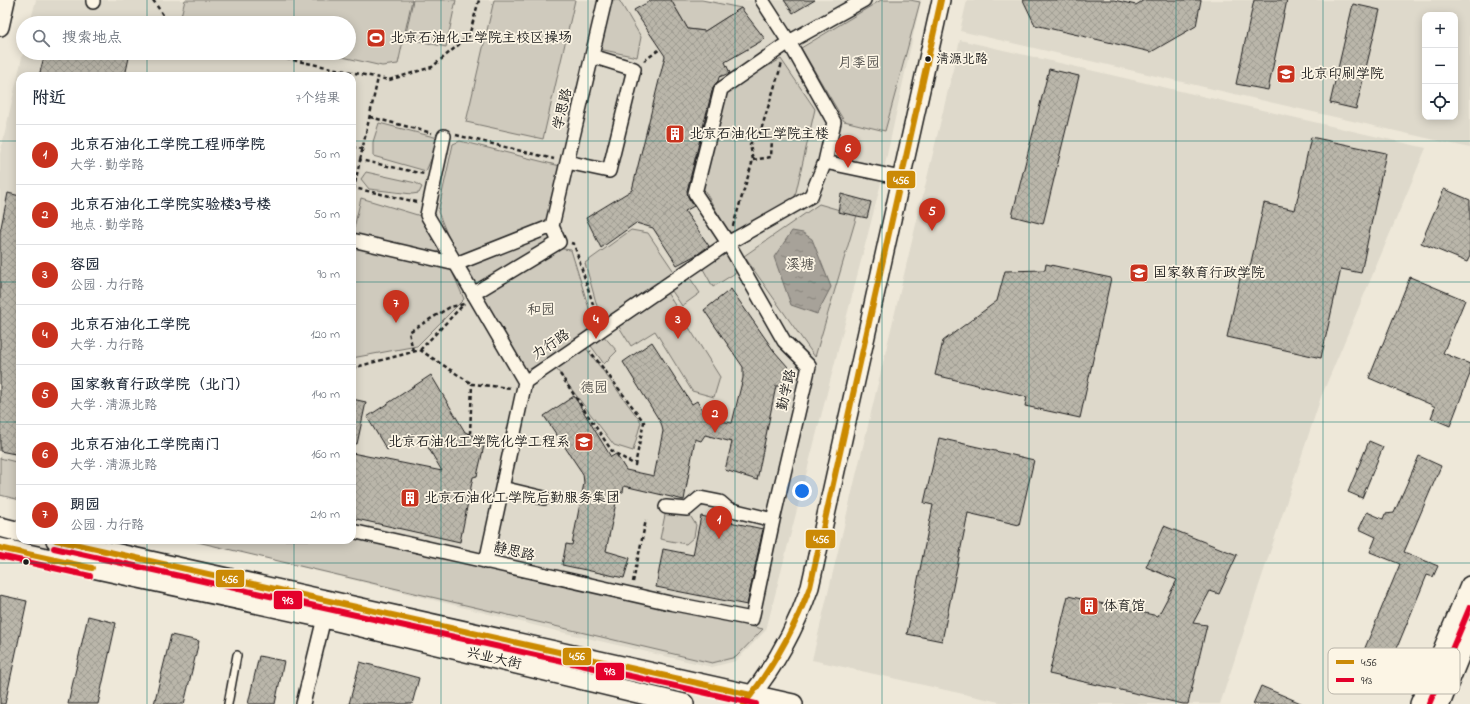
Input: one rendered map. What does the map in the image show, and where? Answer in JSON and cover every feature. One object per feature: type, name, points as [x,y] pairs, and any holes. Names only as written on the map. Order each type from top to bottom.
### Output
[{"type":"main road","points":[[0,528],[16,531]]},
{"type":"main road","name":"兴业大街","points":[[73,544],[747,700],[793,704]]},
{"type":"main road","name":"兴业大街","points":[[0,548],[324,618],[684,704]]},
{"type":"main road","points":[[1444,648],[1470,586]]},
{"type":"main road","points":[[1460,655],[1470,630]]},
{"type":"main road","points":[[1460,673],[1470,634]]},
{"type":"main road","points":[[1420,704],[1424,694]]},
{"type":"main road","points":[[1440,704],[1444,694]]},
{"type":"main road","points":[[1452,704],[1455,694]]},
{"type":"street","points":[[0,27],[6,0]]},
{"type":"street","name":"学思路","points":[[552,226],[605,0]]},
{"type":"street","name":"力行路","points":[[444,136],[427,215],[456,264],[469,299],[524,386],[553,363],[728,243],[811,196],[824,162],[834,122],[789,42],[762,0]]},
{"type":"street","points":[[728,243],[695,193],[721,89],[789,42],[864,0]]},
{"type":"street","points":[[747,700],[771,669],[786,644],[800,615],[810,587],[941,0]]},
{"type":"street","points":[[567,162],[609,171],[634,69],[592,56]]},
{"type":"street","points":[[824,162],[901,178]]},
{"type":"street","points":[[356,241],[456,264],[552,226],[559,242],[469,299]]},
{"type":"street","name":"勤学路","points":[[728,243],[784,341],[809,366],[773,520]]},
{"type":"street","points":[[486,562],[524,386]]},
{"type":"street","points":[[502,488],[544,498]]},
{"type":"street","points":[[666,507],[687,509],[700,498],[720,502],[728,509],[773,520]]},
{"type":"street","name":"静思路","points":[[356,532],[670,603],[752,619],[773,520]]},
{"type":"street","points":[[303,704],[324,618]]},
{"type":"lane","points":[[228,704],[237,655]]},
{"type":"path","points":[[154,0],[164,16]]},
{"type":"path","points":[[356,73],[389,80],[432,67],[469,36],[479,0]]},
{"type":"path","points":[[728,243],[753,160],[750,144],[760,132],[789,42]]},
{"type":"path","points":[[634,69],[660,49]]},
{"type":"path","points":[[292,60],[349,72]]},
{"type":"path","points":[[356,179],[378,78]]},
{"type":"path","points":[[370,117],[444,136],[457,135],[567,162]]},
{"type":"path","points":[[753,160],[771,157],[772,139],[760,132]]},
{"type":"path","points":[[356,148],[363,149]]},
{"type":"path","points":[[360,160],[435,176]]},
{"type":"path","points":[[356,188],[429,204]]},
{"type":"path","points":[[559,242],[574,244],[601,330]]},
{"type":"path","points":[[356,367],[420,350],[469,299]]},
{"type":"path","points":[[412,352],[409,332],[450,307],[469,299]]},
{"type":"path","points":[[553,363],[612,451],[635,465],[644,422],[584,342]]},
{"type":"path","points":[[420,350],[472,384],[524,386]]},
{"type":"path","points":[[470,434],[472,384]]},
{"type":"path","points":[[630,594],[646,520]]},
{"type":"shaded area","points":[[36,0],[921,0],[880,187],[766,630],[736,661],[712,667],[561,632],[210,544],[356,544],[356,72],[19,72],[21,60],[356,60],[356,16],[32,16]]},
{"type":"shaded area","name":"北京印刷学院","points":[[967,0],[1470,0],[1470,148],[960,31]]},
{"type":"shaded area","name":"国家教育行政学院","points":[[960,40],[1426,148],[1321,397],[1220,704],[1008,704],[812,660]]},
{"type":"shaded area","points":[[16,84],[16,495],[0,491],[0,154]]},
{"type":"green space","name":"北京石油化工学院主校区操场","points":[[185,0],[412,0],[398,64],[382,66],[356,60],[356,16],[181,16]]},
{"type":"green space","points":[[413,0],[456,0],[446,47],[405,38]]},
{"type":"green space","points":[[494,0],[575,0],[543,139],[466,122]]},
{"type":"green space","points":[[609,0],[619,0],[641,37],[637,57],[599,49]]},
{"type":"green space","points":[[671,0],[702,0],[741,8],[705,31],[688,29]]},
{"type":"green space","name":"月季园","points":[[881,0],[910,0],[920,2],[885,131],[844,121],[801,48]]},
{"type":"green space","points":[[781,59],[815,109],[793,205],[729,233],[702,186],[727,89]]},
{"type":"green space","points":[[379,123],[438,138],[438,143],[426,171],[373,156],[373,142]]},
{"type":"green space","points":[[460,141],[560,166],[547,221],[457,258],[438,212],[453,144]]},
{"type":"green space","points":[[366,172],[416,183],[422,187],[419,193],[412,194],[369,189],[361,179]]},
{"type":"green space","points":[[361,198],[424,217],[441,247],[437,253],[356,238],[356,220]]},
{"type":"green space","name":"溪塘","points":[[819,204],[857,215],[815,357],[744,256]]},
{"type":"green space","points":[[552,226],[559,242],[473,294],[456,264]]},
{"type":"green space","points":[[631,230],[648,233],[675,273],[602,324],[585,263]]},
{"type":"green space","points":[[356,247],[451,269],[464,299],[417,346],[356,357]]},
{"type":"green space","name":"和园","points":[[556,248],[571,250],[595,328],[527,371],[480,297]]},
{"type":"green space","points":[[726,253],[737,272],[713,287],[702,267]]},
{"type":"green space","points":[[688,275],[700,293],[682,306],[670,288]]},
{"type":"green space","points":[[666,291],[720,377],[714,397],[692,391],[655,331],[631,346],[616,322]]},
{"type":"green space","points":[[601,333],[617,351],[604,364],[589,343]]},
{"type":"green space","name":"德园","points":[[583,344],[641,422],[633,451],[614,445],[554,366]]},
{"type":"green space","points":[[0,458],[16,462],[16,499],[0,495]]},
{"type":"green space","points":[[666,510],[689,514],[696,525],[694,537],[686,544],[660,539]]},
{"type":"green space","points":[[356,538],[763,629],[736,657],[712,663],[206,544],[356,544]]},
{"type":"water","points":[[792,231],[803,233],[812,239],[831,287],[817,314],[791,305],[774,257]]},
{"type":"building","name":"北京石油化工学院主楼","points":[[652,0],[671,0],[688,29],[705,31],[741,8],[765,39],[725,62],[730,73],[719,77],[718,81],[713,87],[687,191],[688,197],[694,206],[685,211],[709,246],[698,254],[677,265],[653,228],[636,223],[601,248],[586,218],[632,190],[665,56],[634,10]]},
{"type":"building","points":[[784,0],[815,0],[793,13]]},
{"type":"building","points":[[1023,0],[1114,0],[1136,5],[1144,0],[1201,0],[1196,26],[1151,52],[1035,25]]},
{"type":"building","points":[[1254,0],[1287,0],[1268,90],[1236,84]]},
{"type":"building","points":[[1353,4],[1380,10],[1356,109],[1330,103]]},
{"type":"building","points":[[43,60],[128,60],[126,72],[40,72]]},
{"type":"building","points":[[1049,69],[1079,76],[1043,224],[1012,216]]},
{"type":"building","points":[[1311,137],[1386,153],[1361,273],[1341,269],[1321,358],[1227,337],[1243,265],[1250,267],[1264,203],[1295,210]]},
{"type":"building","points":[[1444,189],[1470,200],[1470,256],[1467,262],[1421,243]]},
{"type":"building","points":[[8,193],[16,195],[16,454],[0,451],[0,232]]},
{"type":"building","points":[[841,194],[871,202],[867,218],[838,212]]},
{"type":"building","points":[[1046,264],[1111,278],[1080,418],[1025,406],[1027,397],[935,375],[943,341],[997,301],[1005,271],[1045,270]]},
{"type":"building","points":[[1410,277],[1465,300],[1443,353],[1470,364],[1470,374],[1450,426],[1431,418],[1435,407],[1432,405],[1369,378]]},
{"type":"building","points":[[731,289],[774,351],[788,367],[783,386],[776,386],[757,480],[725,470],[732,442],[705,435],[701,441],[695,439],[684,500],[624,486],[623,492],[618,493],[606,551],[630,558],[624,578],[562,565],[566,544],[572,545],[584,483],[583,474],[544,416],[574,396],[611,457],[616,454],[626,470],[654,476],[663,431],[661,423],[623,362],[652,342],[692,404],[697,401],[707,419],[732,423],[743,378],[743,367],[704,310]]},
{"type":"building","points":[[431,375],[465,432],[474,436],[486,437],[477,476],[473,477],[460,542],[356,519],[356,454],[442,471],[422,437],[410,434],[387,450],[367,417]]},
{"type":"building","points":[[356,400],[366,402],[356,444]]},
{"type":"building","points":[[939,438],[1034,460],[1019,525],[968,513],[942,641],[907,634],[933,505],[924,503]]},
{"type":"building","points":[[1369,441],[1383,447],[1362,498],[1348,492]]},
{"type":"building","points":[[1419,456],[1441,466],[1404,552],[1438,566],[1433,577],[1427,575],[1397,648],[1365,648],[1400,564],[1370,552],[1376,537],[1359,529],[1367,512],[1383,519],[1385,514],[1394,513]]},
{"type":"building","points":[[701,516],[763,529],[747,605],[656,587],[663,549],[693,555]]},
{"type":"building","name":"体育馆","points":[[1164,526],[1237,555],[1219,594],[1210,591],[1193,623],[1207,625],[1188,704],[1049,674],[1068,596],[1158,616],[1177,580],[1146,567]]},
{"type":"building","points":[[0,595],[27,601],[5,704],[0,704]]},
{"type":"building","points":[[88,616],[116,623],[98,704],[68,704]]},
{"type":"building","points":[[171,635],[199,641],[184,704],[154,704]]},
{"type":"building","points":[[259,656],[284,661],[275,704],[248,704]]},
{"type":"building","points":[[360,662],[419,678],[412,704],[349,704]]},
{"type":"building","points":[[1261,686],[1303,704],[1253,704]]},
{"type":"transit line","name":"456","points":[[744,704],[764,677],[782,648],[804,603],[810,587],[941,0]]},
{"type":"transit line","name":"456","points":[[74,544],[751,695]]},
{"type":"transit line","name":"456","points":[[0,548],[92,568]]},
{"type":"transit line","name":"913","points":[[54,548],[756,704]]},
{"type":"transit line","name":"913","points":[[0,556],[90,576]]},
{"type":"transit line","name":"913","points":[[1453,648],[1470,607]]},
{"type":"transit line","name":"913","points":[[1429,704],[1433,694]]},
{"type":"place","name":"北京石油化工学院主校区操场","points":[[376,38]]},
{"type":"place","name":"清源北路","points":[[928,59]]},
{"type":"place","name":"北京印刷学院","points":[[1286,74]]},
{"type":"place","name":"北京石油化工学院主楼","points":[[675,134]]},
{"type":"place","name":"北京石油化工学院南门","points":[[848,168]]},
{"type":"place","name":"国家教育行政学院（北门）","points":[[932,231]]},
{"type":"place","name":"国家教育行政学院","points":[[1139,273]]},
{"type":"place","name":"朗园","points":[[396,323]]},
{"type":"place","name":"北京石油化工学院","points":[[596,339]]},
{"type":"place","name":"容园","points":[[678,339]]},
{"type":"place","name":"北京石油化工学院实验楼3号楼","points":[[715,433]]},
{"type":"place","name":"北京石油化工学院化学工程系","points":[[584,442]]},
{"type":"place","name":"北京石油化工学院后勤服务集团","points":[[410,498]]},
{"type":"place","name":"北京石油化工学院工程师学院","points":[[719,539]]},
{"type":"place","name":"体育馆","points":[[1089,606]]}]
